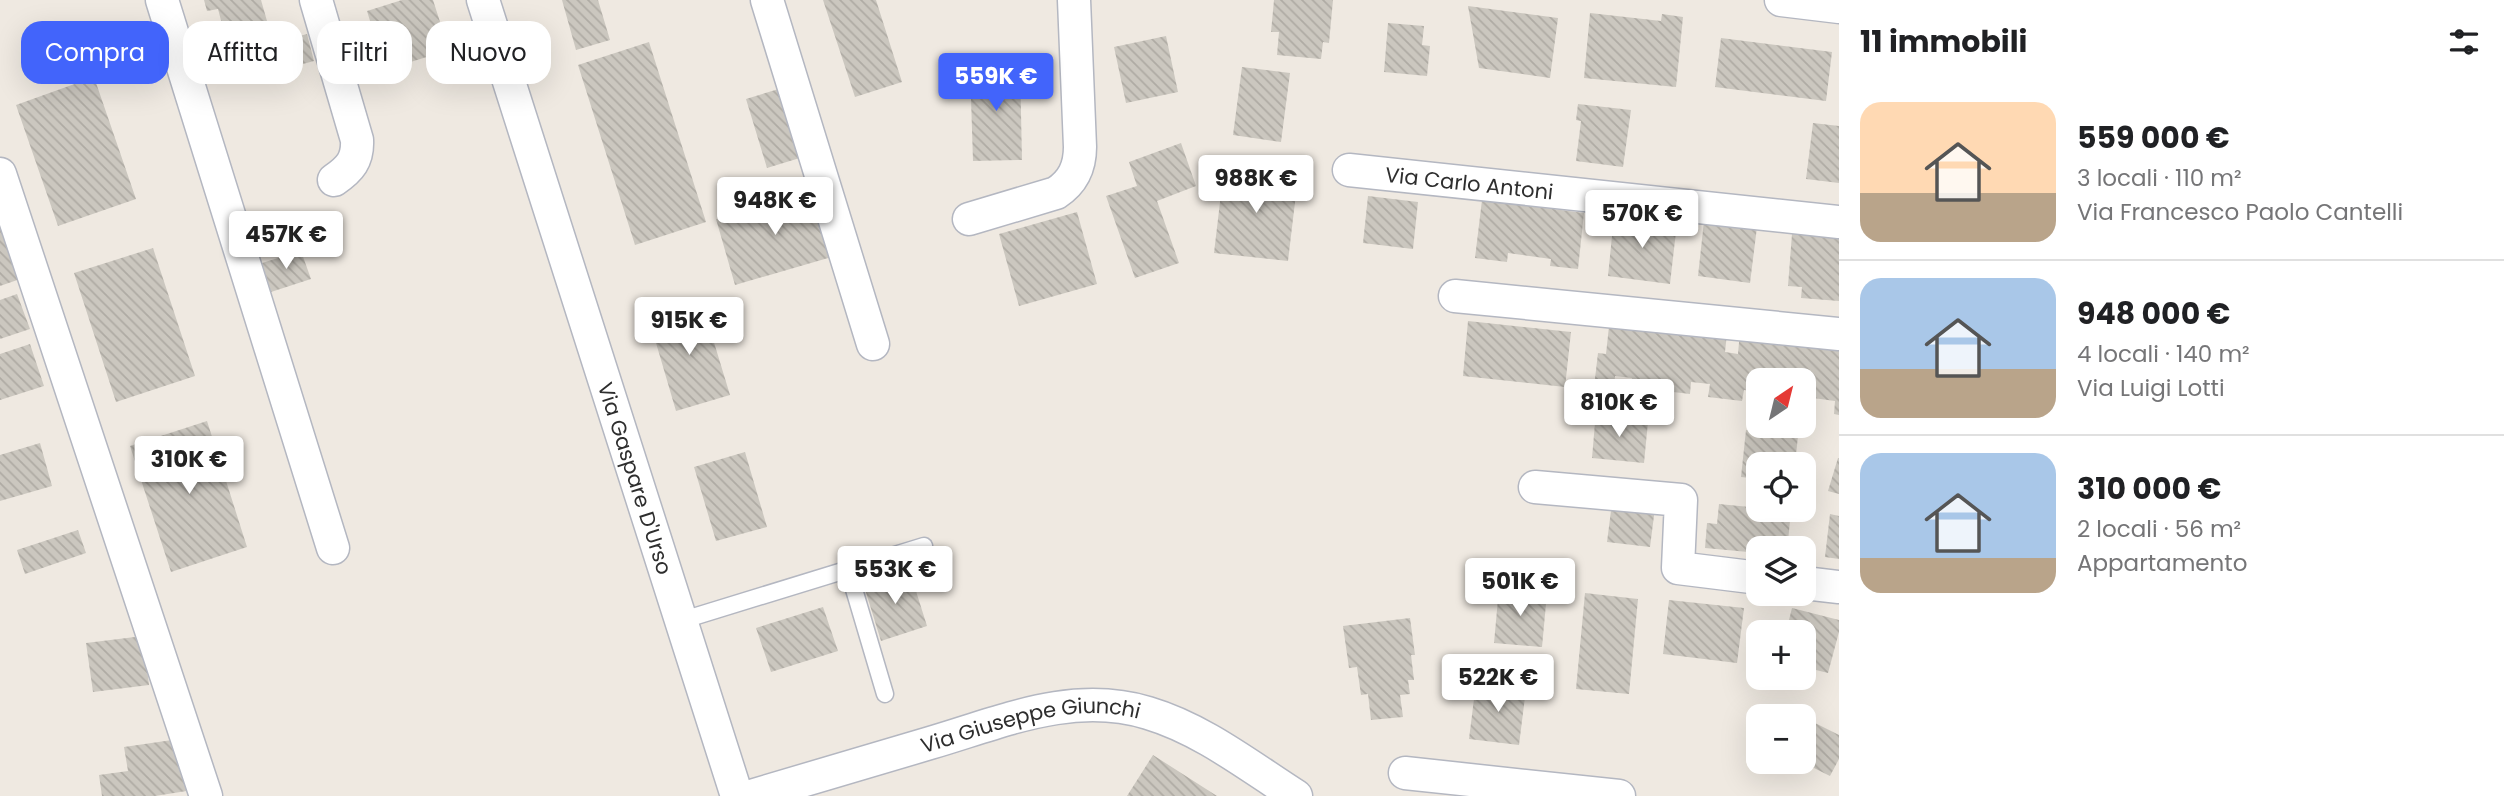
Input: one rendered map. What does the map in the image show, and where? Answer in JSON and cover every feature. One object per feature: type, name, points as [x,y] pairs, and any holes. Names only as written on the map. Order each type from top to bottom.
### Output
[{"type":"street","points":[[162,0],[332,548]]},
{"type":"street","points":[[316,0],[357,140],[353,164],[334,180]]},
{"type":"street","name":"Via Gaspare D'Urso","points":[[483,0],[737,796]]},
{"type":"street","points":[[766,0],[873,344]]},
{"type":"street","points":[[969,219],[1056,192],[1066,185],[1076,171],[1080,147],[1074,0]]},
{"type":"street","points":[[1781,0],[1839,6]]},
{"type":"street","name":"Via Carlo Antoni","points":[[1349,170],[1839,222]]},
{"type":"street","points":[[1,180],[206,796]]},
{"type":"street","points":[[1455,296],[1839,334]]},
{"type":"street","points":[[1535,487],[1681,500],[1678,568],[1746,576]]},
{"type":"street","points":[[1816,584],[1839,587]]},
{"type":"street","name":"Via Giuseppe Giunchi","points":[[751,796],[1030,712],[1060,706],[1093,704],[1138,710],[1172,722],[1202,737],[1296,796]]},
{"type":"street","points":[[1405,773],[1619,796]]},
{"type":"lane","points":[[680,621],[924,546]]},
{"type":"lane","points":[[848,569],[885,694]]},
{"type":"building","points":[[204,0],[261,0],[267,21],[221,21],[218,9],[207,11]]},
{"type":"building","points":[[402,0],[433,0],[440,21],[426,21],[426,57],[412,62],[412,21],[370,21],[367,11]]},
{"type":"building","points":[[562,0],[598,0],[610,40],[576,50]]},
{"type":"building","points":[[823,0],[876,0],[902,82],[855,97]]},
{"type":"building","points":[[1274,0],[1333,0],[1329,43],[1323,42],[1321,59],[1277,55],[1279,32],[1271,32]]},
{"type":"building","points":[[1468,6],[1558,18],[1550,78],[1479,68]]},
{"type":"building","points":[[1590,13],[1661,21],[1662,14],[1683,17],[1676,87],[1584,78]]},
{"type":"building","points":[[1388,23],[1424,26],[1422,45],[1430,46],[1427,76],[1384,72]]},
{"type":"building","points":[[307,34],[314,61],[303,64],[303,35]]},
{"type":"building","points":[[1166,36],[1178,92],[1126,103],[1114,47]]},
{"type":"building","points":[[1721,38],[1832,52],[1826,101],[1715,87]]},
{"type":"building","points":[[649,42],[706,222],[635,245],[578,65]]},
{"type":"building","points":[[1020,66],[1022,160],[973,161],[970,67]]},
{"type":"building","points":[[1242,67],[1290,73],[1281,142],[1233,135]]},
{"type":"building","points":[[74,84],[96,84],[136,199],[58,226],[16,105]]},
{"type":"building","points":[[782,88],[803,157],[767,168],[746,99]]},
{"type":"building","points":[[1578,104],[1631,110],[1623,167],[1576,161],[1581,121],[1576,120]]},
{"type":"building","points":[[1813,123],[1839,126],[1839,183],[1806,179]]},
{"type":"building","points":[[1181,143],[1196,186],[1157,201],[1179,263],[1135,278],[1106,196],[1137,186],[1129,162]]},
{"type":"building","points":[[1224,168],[1298,177],[1288,261],[1214,253]]},
{"type":"building","points":[[816,190],[835,256],[735,285],[716,219]]},
{"type":"building","points":[[1368,196],[1418,202],[1413,249],[1363,243]]},
{"type":"building","points":[[1482,200],[1584,213],[1578,269],[1550,266],[1551,259],[1508,253],[1507,262],[1475,258]]},
{"type":"building","points":[[0,210],[23,278],[0,286]]},
{"type":"building","points":[[1077,212],[1097,284],[1019,306],[999,234]]},
{"type":"building","points":[[1614,216],[1677,223],[1670,284],[1608,276]]},
{"type":"building","points":[[1704,221],[1757,227],[1750,283],[1698,276]]},
{"type":"building","points":[[1792,234],[1839,238],[1839,301],[1801,298],[1802,287],[1788,286]]},
{"type":"building","points":[[153,248],[195,376],[116,402],[74,273]]},
{"type":"building","points":[[301,251],[311,279],[271,292],[262,263]]},
{"type":"building","points":[[17,294],[30,329],[0,339],[0,300]]},
{"type":"building","points":[[702,303],[730,395],[676,411],[649,319]]},
{"type":"building","points":[[1610,317],[1728,324],[1725,352],[1738,354],[1740,331],[1839,342],[1839,415],[1834,414],[1835,401],[1816,398],[1816,368],[1746,368],[1746,390],[1742,401],[1708,397],[1710,384],[1691,382],[1690,394],[1631,387],[1632,378],[1615,376],[1614,390],[1594,387],[1598,353],[1606,354]]},
{"type":"building","points":[[1468,321],[1571,332],[1565,387],[1463,376]]},
{"type":"building","points":[[30,344],[44,386],[0,400],[0,354]]},
{"type":"building","points":[[1596,411],[1608,412],[1607,418],[1648,422],[1644,463],[1592,458]]},
{"type":"building","points":[[207,421],[247,547],[171,572],[130,446]]},
{"type":"building","points":[[1746,430],[1746,438],[1798,438],[1796,452],[1746,452],[1746,478],[1741,477]]},
{"type":"building","points":[[40,443],[52,486],[0,501],[0,455]]},
{"type":"building","points":[[745,452],[767,527],[716,541],[694,467]]},
{"type":"building","points":[[1839,458],[1839,494],[1828,491]]},
{"type":"building","points":[[1612,503],[1655,508],[1650,547],[1607,542]]},
{"type":"building","points":[[1719,504],[1746,507],[1746,522],[1790,522],[1788,536],[1746,536],[1746,552],[1705,548],[1707,523],[1717,524]]},
{"type":"building","points":[[1830,514],[1839,516],[1839,559],[1825,557]]},
{"type":"building","points":[[78,530],[86,553],[25,574],[17,550]]},
{"type":"building","points":[[910,572],[927,626],[881,641],[864,586]]},
{"type":"building","points":[[1499,588],[1547,593],[1542,647],[1494,643]]},
{"type":"building","points":[[1585,593],[1638,599],[1629,694],[1576,689]]},
{"type":"building","points":[[1669,600],[1744,608],[1737,663],[1663,654]]},
{"type":"building","points":[[823,607],[838,651],[771,672],[756,628]]},
{"type":"building","points":[[1792,608],[1839,620],[1839,632],[1828,673],[1816,670],[1816,620],[1789,620]]},
{"type":"building","points":[[1410,618],[1415,655],[1411,655],[1414,680],[1408,680],[1410,694],[1400,695],[1403,717],[1371,720],[1368,694],[1361,695],[1357,667],[1349,668],[1343,626]]},
{"type":"building","points":[[143,636],[149,685],[93,692],[86,643]]},
{"type":"building","points":[[1476,683],[1526,689],[1519,745],[1469,739]]},
{"type":"building","points":[[1816,724],[1839,735],[1839,759],[1830,776],[1816,769]]},
{"type":"building","points":[[179,739],[193,790],[155,796],[102,796],[99,775],[128,771],[124,747]]},
{"type":"building","points":[[1153,755],[1217,796],[1127,796]]}]
